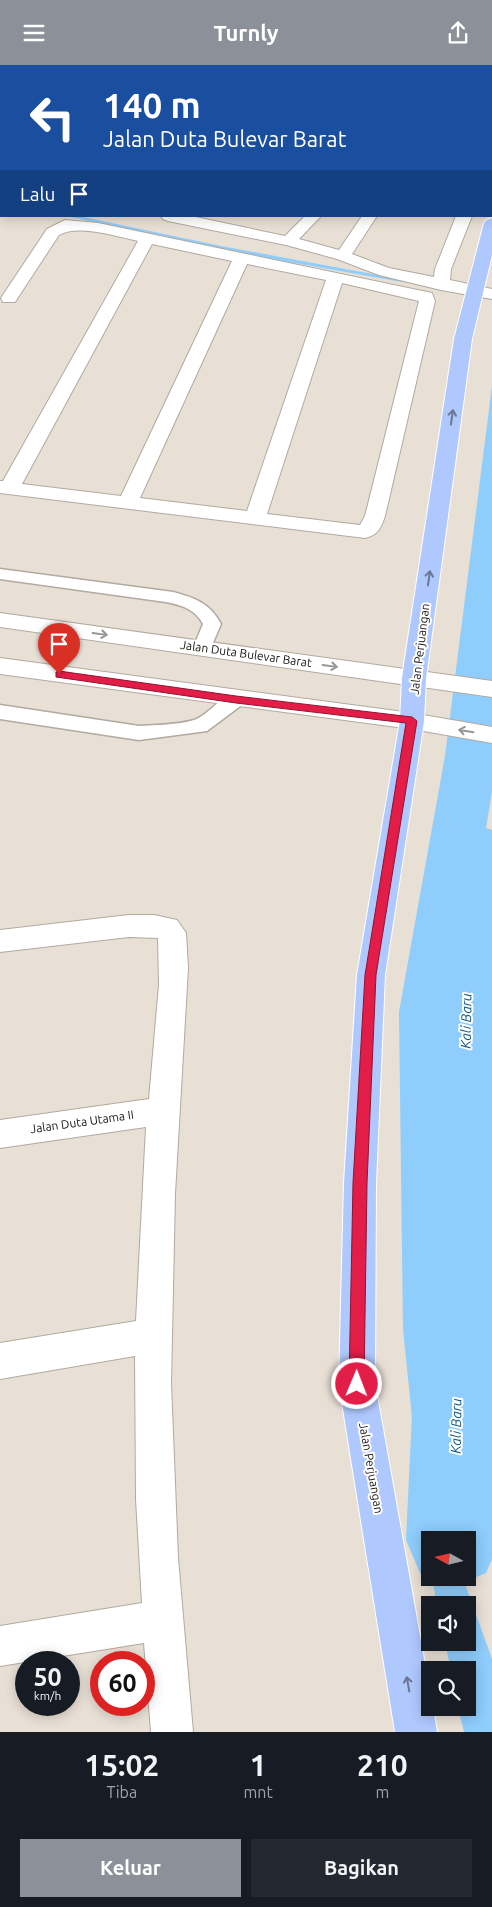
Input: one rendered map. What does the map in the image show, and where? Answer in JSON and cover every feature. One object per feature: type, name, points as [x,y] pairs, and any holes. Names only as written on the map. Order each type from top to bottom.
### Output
[{"type":"main road","name":"Jalan Perjuangan","points":[[416,1732],[357,1384],[360,1183],[370,975],[426,723],[414,678],[463,339],[483,293],[492,223]]},
{"type":"street","points":[[173,217],[288,241],[343,256],[386,272],[483,293]]},
{"type":"street","points":[[288,241],[313,217]]},
{"type":"street","points":[[343,256],[369,217]]},
{"type":"street","points":[[441,285],[443,269],[464,217]]},
{"type":"street","points":[[9,298],[53,232],[58,227],[65,225],[147,238],[426,297],[427,301],[375,516],[371,527],[365,532],[5,488],[147,238]]},
{"type":"street","points":[[128,503],[241,259]]},
{"type":"street","points":[[255,519],[335,279]]},
{"type":"street","name":"Jalan Duta Bulevar Barat","points":[[0,620],[492,689]]},
{"type":"street","points":[[0,666],[426,723],[492,735]]},
{"type":"street","points":[[0,941],[129,926],[167,928],[172,933],[174,971],[163,1111],[152,1336],[154,1483],[162,1620],[172,1732]]},
{"type":"street","name":"Jalan Duta Utama II","points":[[0,1133],[163,1111]]},
{"type":"street","points":[[0,1361],[152,1336]]},
{"type":"street","points":[[0,1646],[162,1620]]},
{"type":"lane","points":[[0,573],[166,596],[188,601],[208,614],[212,625],[202,648]]},
{"type":"lane","points":[[0,712],[154,733],[200,726],[236,699]]},
{"type":"water","points":[[492,386],[492,791],[456,1016],[436,1328],[451,1531],[424,1531],[403,1329],[399,1012],[445,756]]},
{"type":"water","points":[[433,1586],[466,1586],[469,1596],[435,1596]]},
{"type":"water","points":[[476,1614],[492,1659],[492,1732],[464,1732],[460,1716],[476,1716],[476,1661],[449,1661],[447,1651],[476,1651]]},
{"type":"waterway","points":[[74,217],[221,248],[402,280]]},
{"type":"waterway","name":"Kali Baru","points":[[453,1531],[471,847]]},
{"type":"route","points":[[59,674],[412,721],[370,975],[360,1183],[357,1384]]}]
